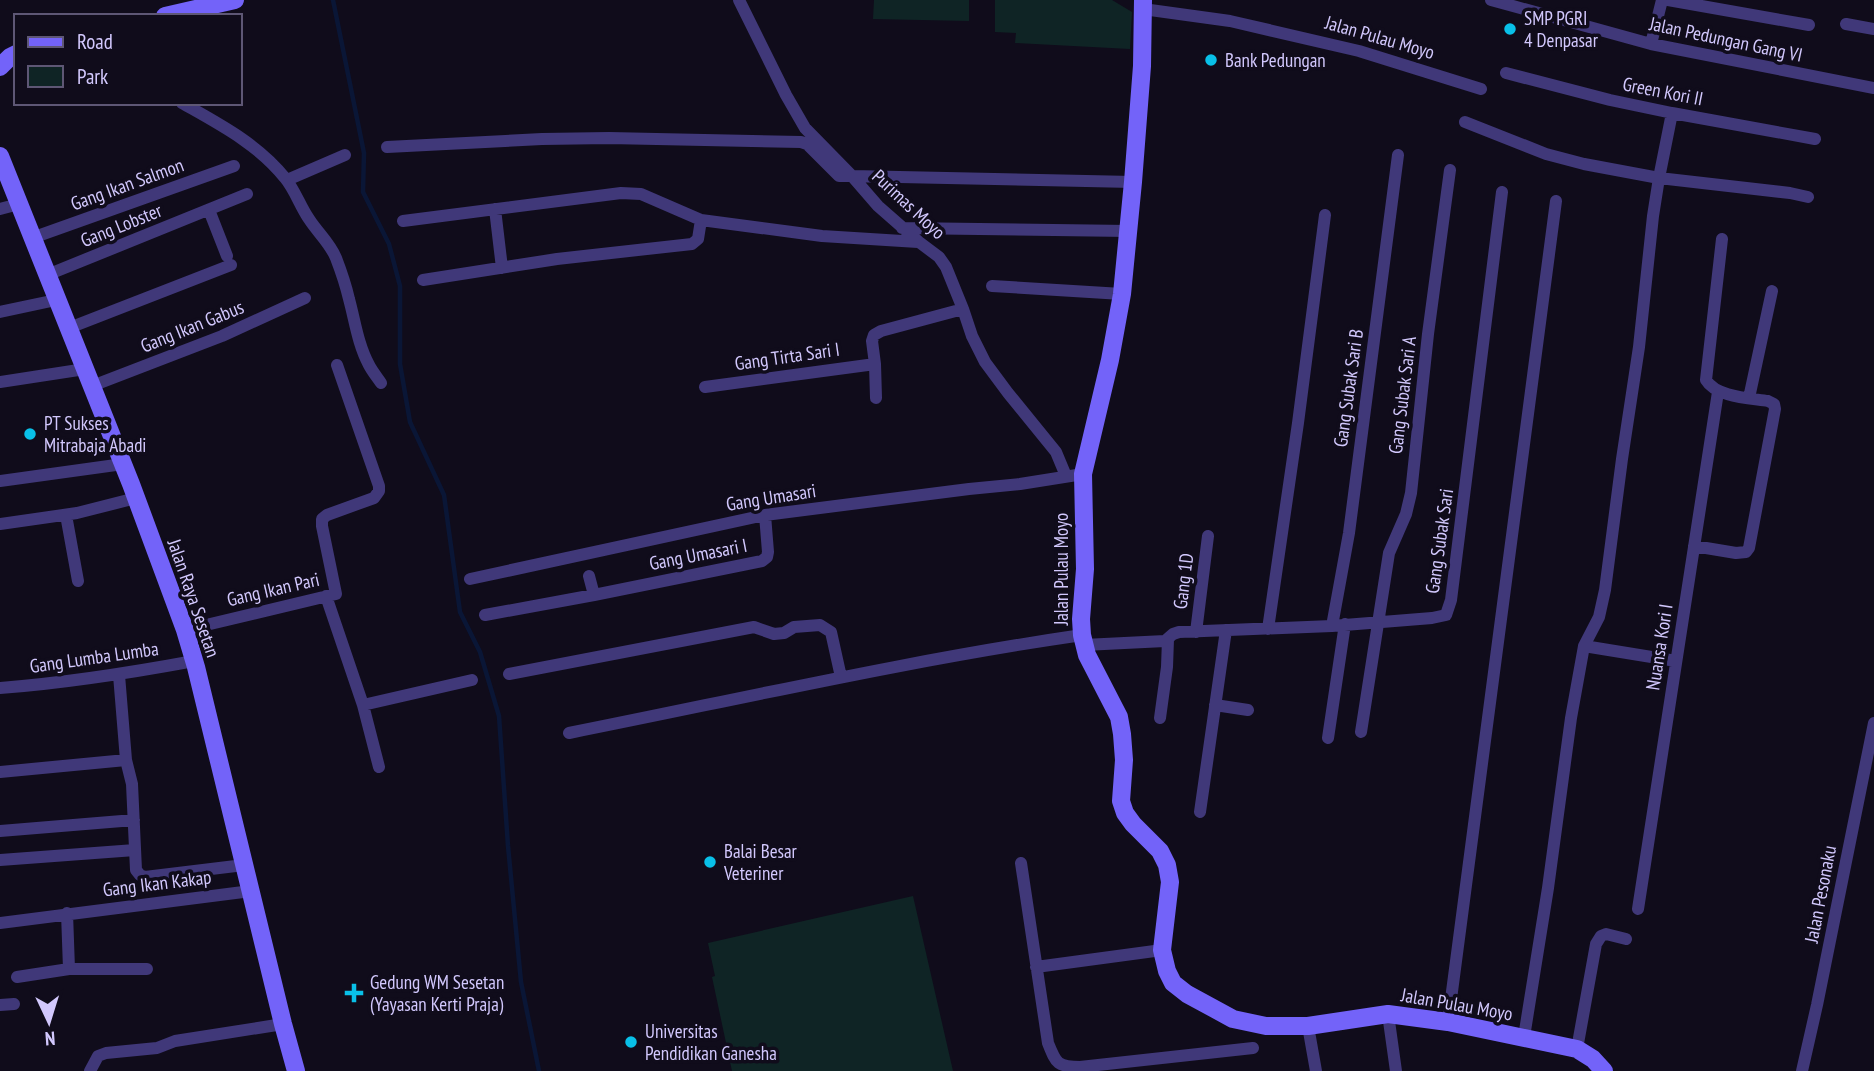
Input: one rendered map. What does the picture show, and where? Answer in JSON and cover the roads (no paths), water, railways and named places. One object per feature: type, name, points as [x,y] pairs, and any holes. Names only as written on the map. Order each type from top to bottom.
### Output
[{"type":"street","points":[[174,14],[235,0]]},
{"type":"street","name":"Purimas Moyo","points":[[739,0],[805,128],[878,206],[939,257],[946,267],[972,337],[985,362],[1074,475]]},
{"type":"street","name":"Jalan Pedungan Gang VI","points":[[1491,0],[1651,44],[1874,88]]},
{"type":"street","points":[[1651,44],[1662,0]]},
{"type":"street","points":[[1668,0],[1809,25]]},
{"type":"street","name":"Jalan Pulau Moyo","points":[[1481,89],[1359,51],[1140,3],[1142,66],[1122,294],[1110,360],[1074,475],[1084,569],[1081,619],[1090,642],[1087,655],[1119,717],[1124,760],[1121,801],[1125,813],[1160,851],[1167,865],[1170,882],[1162,950],[1173,984],[1187,995],[1233,1019],[1266,1026],[1308,1026],[1388,1014],[1448,1022],[1577,1049],[1604,1071]]},
{"type":"street","points":[[1846,24],[1874,29]]},
{"type":"street","name":"Green Kori II","points":[[1506,73],[1610,100],[1815,139]]},
{"type":"street","points":[[185,105],[262,153],[287,180],[302,209],[327,240],[335,257],[362,346],[381,383]]},
{"type":"street","points":[[1524,1037],[1584,646],[1599,617],[1605,590],[1639,347],[1659,178],[1672,113]]},
{"type":"street","points":[[1465,122],[1546,153],[1584,164],[1659,178],[1808,197]]},
{"type":"street","points":[[387,147],[529,139],[609,138],[801,142],[807,144],[839,176],[1133,182]]},
{"type":"street","points":[[287,180],[345,155]]},
{"type":"street","name":"Gang Subak Sari B","points":[[1328,738],[1349,533],[1398,155]]},
{"type":"street","name":"Jalan Raya Sesetan","points":[[0,156],[4,179],[19,204],[69,328],[185,630],[296,1071]]},
{"type":"street","name":"Gang Ikan Salmon","points":[[32,238],[234,166]]},
{"type":"street","name":"Gang Subak Sari A","points":[[1361,732],[1389,552],[1406,514],[1411,493],[1428,334],[1450,170]]},
{"type":"street","name":"Gang Subak Sari","points":[[569,733],[1023,643],[1163,641],[1176,632],[1268,629],[1442,617],[1447,613],[1451,600],[1502,192]]},
{"type":"street","points":[[403,221],[621,193],[641,194],[701,220],[822,236],[919,242]]},
{"type":"street","name":"Gang Lobster","points":[[47,275],[247,194]]},
{"type":"street","points":[[1448,1022],[1556,201]]},
{"type":"street","points":[[0,209],[19,204]]},
{"type":"street","points":[[495,209],[502,268]]},
{"type":"street","points":[[69,328],[229,260],[209,210]]},
{"type":"street","points":[[1268,629],[1325,215]]},
{"type":"street","points":[[423,280],[557,259],[692,244],[698,239],[701,220]]},
{"type":"street","points":[[902,228],[1129,231]]},
{"type":"street","points":[[1694,546],[1736,552],[1746,552],[1749,548],[1775,409],[1773,404],[1718,392],[1710,387],[1706,380],[1721,239]]},
{"type":"street","points":[[992,286],[1122,294]]},
{"type":"street","points":[[1749,398],[1772,291]]},
{"type":"street","name":"Gang Ikan Gabus","points":[[92,386],[222,336],[305,298]]},
{"type":"street","points":[[0,312],[57,300]]},
{"type":"street","points":[[876,398],[872,341],[874,335],[963,309]]},
{"type":"street","name":"Gang Tirta Sari I","points":[[705,387],[875,364]]},
{"type":"street","name":"Gang Ikan Pari","points":[[185,630],[336,594],[322,519],[374,498],[379,491],[337,365]]},
{"type":"street","points":[[0,382],[85,369]]},
{"type":"street","name":"Nuansa Kori I","points":[[1638,908],[1718,392]]},
{"type":"street","points":[[0,481],[123,464]]},
{"type":"street","name":"Gang Umasari","points":[[470,579],[765,515],[1074,475]]},
{"type":"street","points":[[0,524],[66,515],[136,498]]},
{"type":"street","points":[[66,515],[78,580]]},
{"type":"street","name":"Gang Umasari I","points":[[485,615],[762,561],[768,552],[765,515]]},
{"type":"street","name":"Gang 1D","points":[[1196,632],[1208,536]]},
{"type":"street","points":[[589,576],[594,595]]},
{"type":"street","points":[[326,596],[363,705],[379,767]]},
{"type":"street","points":[[509,674],[754,627],[774,635],[784,633],[794,626],[820,625],[831,632],[841,677]]},
{"type":"street","points":[[1200,812],[1226,630]]},
{"type":"street","points":[[1160,718],[1168,639]]},
{"type":"street","points":[[1584,646],[1676,661]]},
{"type":"street","name":"Gang Lumba Lumba","points":[[0,688],[119,675],[194,661]]},
{"type":"street","points":[[119,675],[126,760],[132,784],[136,870],[139,875],[145,877],[244,865]]},
{"type":"street","points":[[363,705],[472,680]]},
{"type":"street","points":[[1216,705],[1248,710]]},
{"type":"street","name":"Jalan Pesonaku","points":[[1802,1071],[1874,723]]},
{"type":"street","points":[[0,772],[126,760]]},
{"type":"street","points":[[0,831],[134,820]]},
{"type":"street","points":[[0,860],[135,850]]},
{"type":"street","points":[[1021,863],[1048,1043],[1056,1062],[1064,1067],[1253,1048]]},
{"type":"street","name":"Gang Ikan Kakap","points":[[0,923],[251,891]]},
{"type":"street","points":[[67,913],[69,969]]},
{"type":"street","points":[[1577,1049],[1597,944],[1601,936],[1606,934],[1626,939]]},
{"type":"street","points":[[1036,967],[1162,950]]},
{"type":"street","points":[[17,977],[69,969],[147,969]]},
{"type":"street","points":[[0,1005],[14,1004]]},
{"type":"street","points":[[1388,1014],[1396,1071]]},
{"type":"street","points":[[90,1071],[99,1056],[106,1053],[157,1048],[175,1041],[283,1024]]},
{"type":"street","points":[[1308,1026],[1316,1071]]},
{"type":"waterway","points":[[333,0],[364,153],[363,192],[389,244],[400,286],[400,364],[410,422],[444,495],[460,612],[480,652],[499,716],[521,982],[539,1071]]},
{"type":"place","name":"SMP PGRI 4 Denpasar","points":[[1510,29]]},
{"type":"place","name":"Bank Pedungan","points":[[1211,60]]},
{"type":"place","name":"PT Sukses Mitrabaja Abadi","points":[[30,434]]},
{"type":"place","name":"Balai Besar Veteriner","points":[[710,862]]},
{"type":"place","name":"Gedung WM Sesetan (Yayasan Kerti Praja)","points":[[354,993]]},
{"type":"place","name":"Universitas Pendidikan Ganesha","points":[[631,1042]]}]
